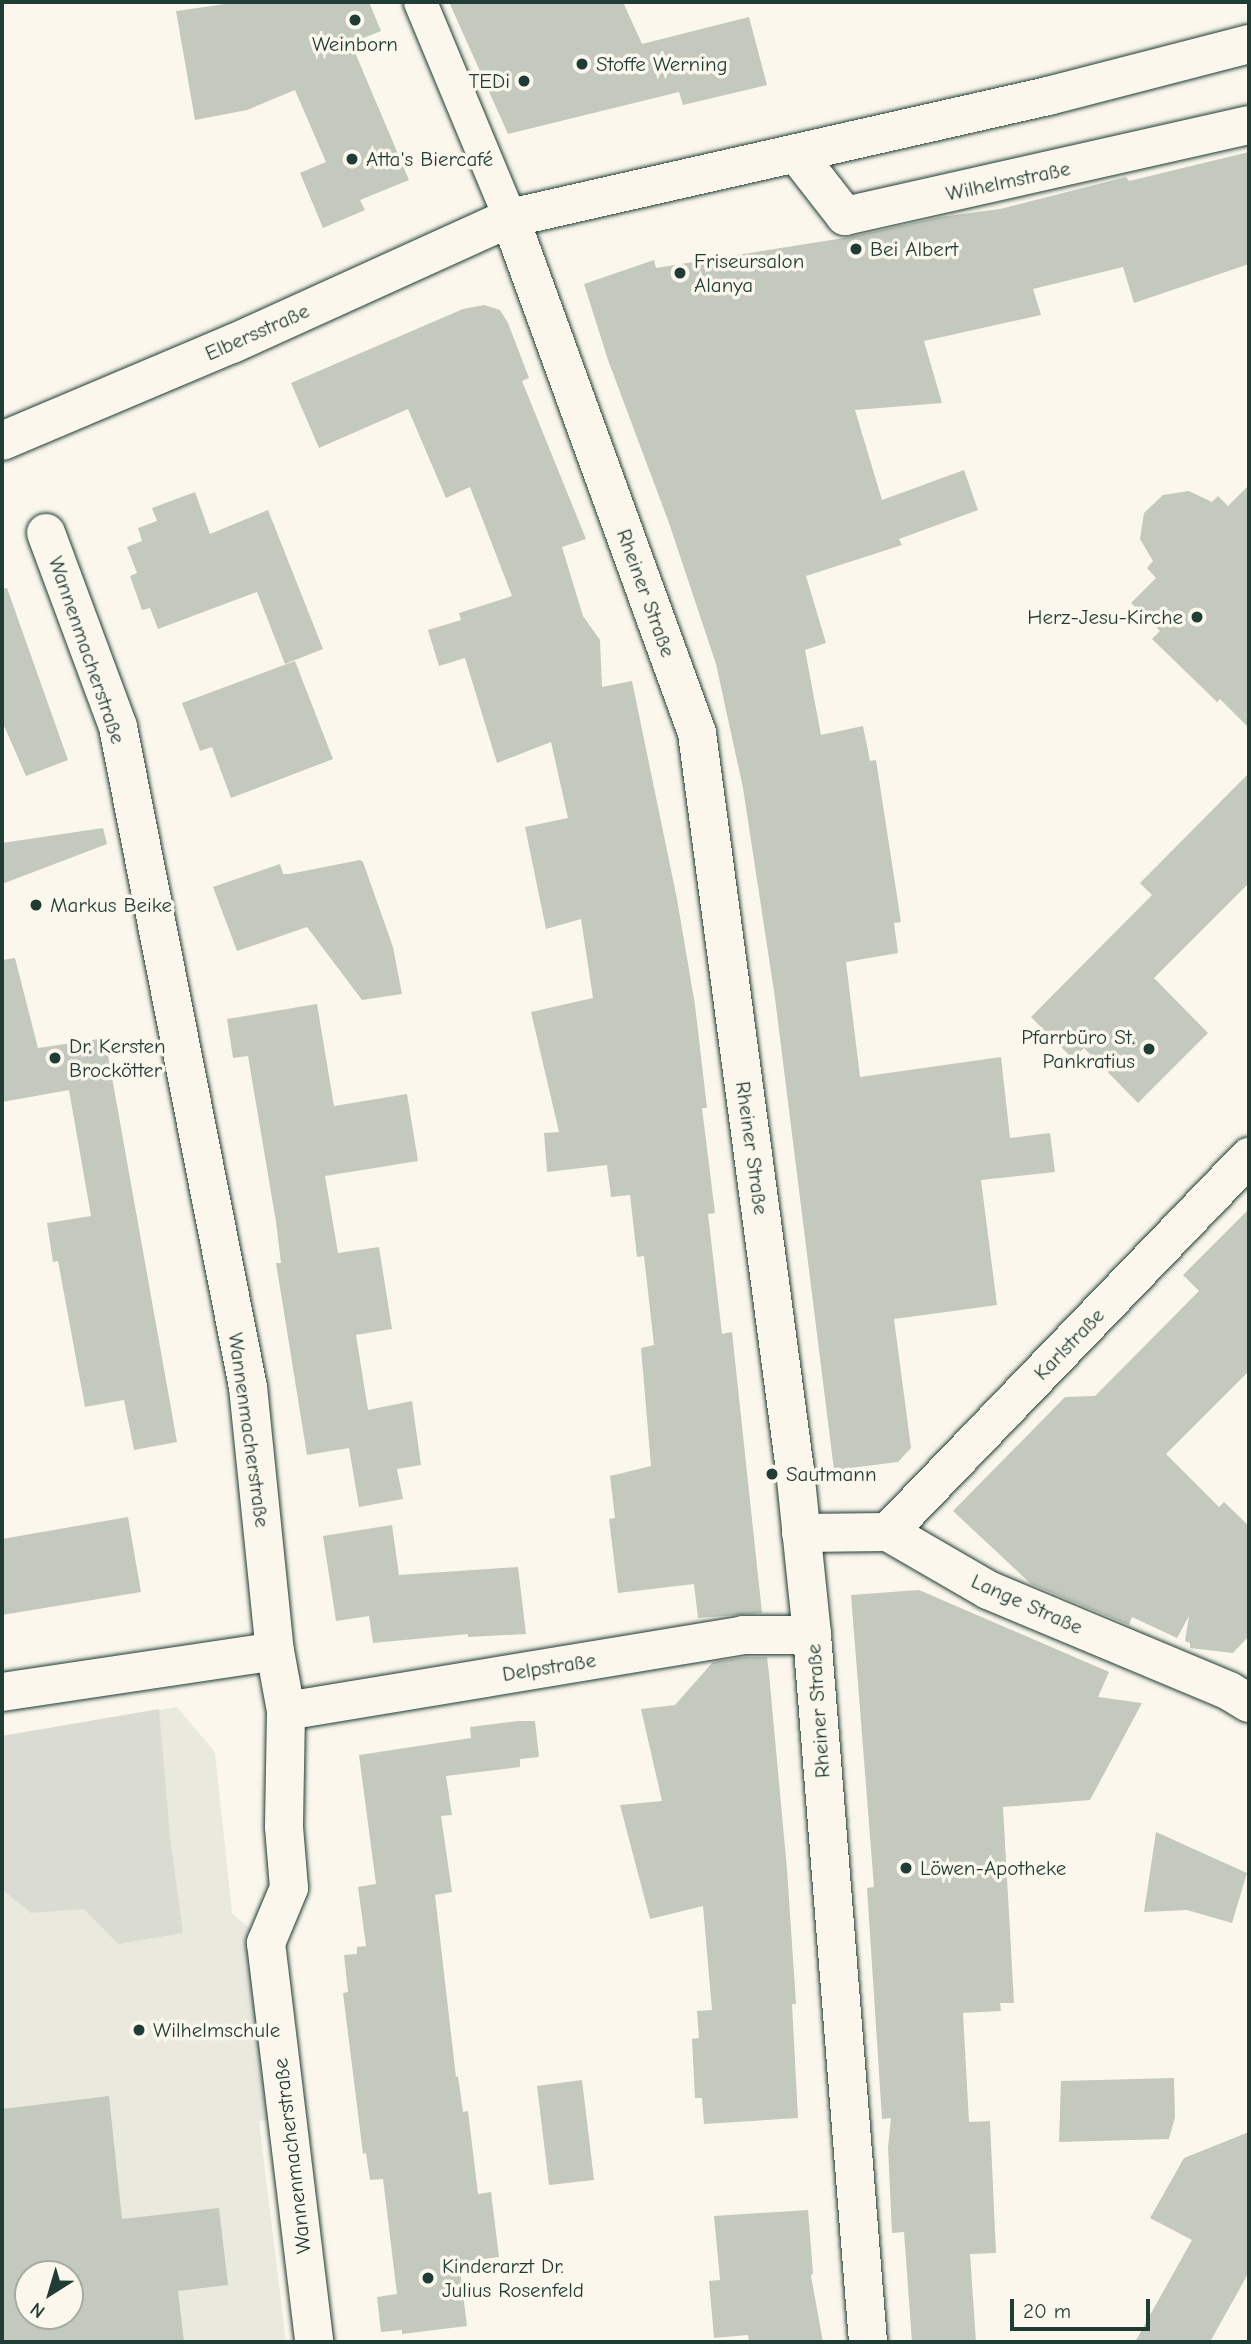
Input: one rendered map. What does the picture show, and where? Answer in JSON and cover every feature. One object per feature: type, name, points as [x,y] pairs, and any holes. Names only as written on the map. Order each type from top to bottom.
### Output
[{"type":"street","name":"Rheiner Straße","points":[[420,2],[510,218],[697,733],[812,1635],[867,2342]]},
{"type":"street","points":[[510,218],[1048,96],[1249,44]]},
{"type":"street","name":"Wilhelmstraße","points":[[796,153],[845,216],[1131,155],[1249,125]]},
{"type":"street","name":"Elbersstraße","points":[[2,440],[232,344],[510,218]]},
{"type":"street","name":"Wannenmacherstraße","points":[[46,533],[118,727],[247,1387],[275,1651],[286,1711],[284,1827],[289,1888],[266,1943],[314,2342]]},
{"type":"street","name":"Karlstraße","points":[[888,1532],[1249,1157]]},
{"type":"street","points":[[801,1533],[888,1532]]},
{"type":"street","name":"Lange Straße","points":[[888,1532],[988,1590],[1243,1688]]},
{"type":"street","name":"Delpstraße","points":[[286,1711],[743,1635],[812,1635]]},
{"type":"street","points":[[2,1692],[275,1651]]},
{"type":"shaded area","name":"Wilhelmschule","points":[[177,1707],[215,1752],[232,1913],[266,1943],[287,2118],[259,2121],[286,2342],[2,2342],[2,1736]]},
{"type":"shaded area","points":[[159,1709],[170,1837],[183,1933],[118,1944],[84,1909],[31,1913],[2,1889],[2,1736]]},
{"type":"building","points":[[239,2],[369,2],[381,31],[351,43],[409,180],[360,200],[365,210],[323,228],[300,173],[326,162],[295,90],[247,110],[195,120],[176,11]]},
{"type":"building","points":[[449,2],[623,2],[642,44],[749,17],[767,85],[683,105],[679,92],[508,134]]},
{"type":"building","points":[[1249,152],[1249,264],[1134,303],[1123,267],[1033,289],[1041,315],[924,341],[942,403],[855,410],[882,500],[964,470],[978,510],[899,539],[902,545],[806,576],[826,643],[805,650],[821,735],[863,726],[870,761],[876,760],[901,922],[894,923],[898,953],[846,962],[860,1077],[1001,1057],[1010,1138],[1050,1133],[1055,1172],[981,1180],[997,1305],[894,1319],[911,1448],[898,1462],[834,1470],[775,998],[743,788],[716,664],[669,523],[608,360],[584,284],[654,260],[656,268],[850,237],[940,217],[1000,209],[1126,177],[1129,181]]},
{"type":"building","points":[[484,305],[500,310],[508,323],[529,378],[522,381],[586,539],[562,547],[583,616],[600,640],[602,687],[632,681],[677,899],[695,1005],[707,1108],[702,1108],[715,1213],[708,1214],[722,1334],[732,1332],[762,1613],[698,1618],[694,1584],[618,1593],[609,1519],[615,1518],[610,1476],[651,1466],[641,1348],[654,1345],[644,1256],[637,1257],[630,1195],[611,1197],[607,1165],[547,1172],[544,1133],[559,1132],[531,1012],[593,998],[581,919],[546,929],[525,827],[568,818],[551,742],[497,763],[465,658],[439,666],[428,630],[461,620],[459,613],[512,596],[470,487],[446,498],[408,409],[319,448],[291,383],[463,309]]},
{"type":"building","name":"Herz-Jesu-Kirche","points":[[1249,485],[1249,728],[1220,699],[1217,702],[1152,639],[1160,631],[1131,603],[1156,578],[1147,568],[1153,561],[1140,539],[1144,513],[1163,495],[1189,491],[1212,502],[1218,496],[1228,506]]},
{"type":"building","points":[[195,492],[210,534],[268,510],[323,649],[285,664],[257,592],[158,629],[150,608],[142,610],[130,576],[137,573],[127,547],[142,541],[138,528],[157,521],[152,508]]},
{"type":"building","points":[[7,588],[68,760],[26,776],[2,721],[2,589]]},
{"type":"building","points":[[295,661],[333,759],[231,798],[212,747],[200,751],[182,703]]},
{"type":"building","points":[[1249,773],[1249,883],[1154,978],[1208,1033],[1138,1103],[1084,1048],[1073,1059],[1031,1017],[1152,895],[1140,883]]},
{"type":"building","points":[[103,828],[107,844],[2,884],[2,843]]},
{"type":"building","points":[[360,860],[393,947],[402,994],[362,1000],[307,927],[237,951],[213,887],[280,864],[283,874],[289,874]]},
{"type":"building","points":[[15,958],[38,1048],[105,1038],[177,1442],[134,1450],[124,1400],[85,1407],[58,1261],[53,1262],[47,1223],[91,1216],[69,1090],[2,1102],[2,960]]},
{"type":"building","points":[[317,1004],[334,1106],[407,1094],[418,1161],[325,1176],[338,1253],[379,1247],[392,1329],[356,1335],[368,1410],[412,1401],[421,1465],[397,1469],[403,1499],[359,1507],[349,1448],[307,1455],[276,1263],[281,1263],[276,1222],[248,1056],[233,1058],[227,1019]]},
{"type":"building","points":[[1249,1209],[1249,1371],[1166,1454],[1219,1507],[1224,1502],[1249,1526],[1249,1636],[1233,1653],[1190,1648],[1190,1643],[1185,1641],[1189,1616],[1177,1638],[1132,1617],[1129,1625],[1031,1584],[953,1511],[1065,1397],[1095,1396],[1199,1291],[1183,1275]]},
{"type":"building","points":[[128,1517],[141,1592],[2,1615],[2,1539]]},
{"type":"building","points":[[392,1525],[399,1575],[518,1567],[526,1634],[468,1637],[468,1634],[373,1643],[369,1616],[336,1621],[323,1536]]},
{"type":"building","points":[[919,1590],[1109,1672],[1098,1697],[1142,1703],[1090,1800],[1003,1807],[1014,2003],[1000,2003],[1001,2011],[963,2013],[969,2122],[990,2121],[996,2253],[970,2254],[976,2342],[912,2342],[904,2232],[892,2233],[888,2147],[891,2118],[882,2119],[867,1888],[874,1887],[851,1595]]},
{"type":"building","points":[[767,1657],[769,1674],[796,2004],[792,2004],[798,2118],[704,2124],[702,2098],[695,2098],[692,2039],[699,2038],[697,2011],[712,2010],[703,1906],[650,1919],[620,1805],[662,1801],[641,1709],[675,1705],[713,1662]]},
{"type":"building","points":[[535,1721],[539,1757],[520,1759],[520,1767],[446,1776],[452,1815],[441,1816],[452,1892],[435,1895],[456,2077],[458,2076],[463,2112],[468,2111],[478,2194],[491,2192],[499,2257],[459,2262],[467,2326],[402,2334],[402,2330],[381,2332],[377,2297],[397,2294],[383,2179],[370,2180],[366,2153],[363,2154],[343,1993],[348,1992],[344,1955],[357,1954],[357,1947],[366,1946],[358,1887],[376,1884],[359,1755],[471,1738],[470,1727]]},
{"type":"building","points":[[1156,1832],[1247,1873],[1232,1923],[1187,1910],[1144,1912]]},
{"type":"building","points":[[1174,2078],[1175,2117],[1169,2139],[1059,2142],[1061,2081]]},
{"type":"building","points":[[582,2080],[594,2180],[549,2185],[537,2086]]},
{"type":"building","points":[[109,2096],[122,2219],[219,2208],[228,2285],[178,2291],[184,2342],[2,2342],[2,2109]]},
{"type":"building","points":[[1249,2132],[1249,2272],[1210,2342],[1135,2342],[1192,2240],[1150,2218],[1184,2158]]},
{"type":"building","points":[[808,2210],[813,2273],[811,2276],[823,2342],[749,2342],[748,2335],[714,2338],[709,2281],[720,2280],[714,2216]]},
{"type":"place","name":"Weinborn","points":[[355,20]]},
{"type":"place","name":"Stoffe Werning","points":[[582,64]]},
{"type":"place","name":"TEDi","points":[[524,81]]},
{"type":"place","name":"Atta's Biercafé","points":[[352,159]]},
{"type":"place","name":"Bei Albert","points":[[856,249]]},
{"type":"place","name":"Friseursalon Alanya","points":[[680,273]]},
{"type":"place","name":"Herz-Jesu-Kirche","points":[[1197,617]]},
{"type":"place","name":"Markus Beike","points":[[36,905]]},
{"type":"place","name":"Pfarrbüro St. Pankratius","points":[[1149,1049]]},
{"type":"place","name":"Dr. Kersten Brockötter","points":[[55,1058]]},
{"type":"place","name":"Sautmann","points":[[772,1474]]},
{"type":"place","name":"Löwen-Apotheke","points":[[906,1868]]},
{"type":"place","name":"Wilhelmschule","points":[[139,2030]]},
{"type":"place","name":"Kinderarzt Dr. Julius Rosenfeld","points":[[428,2278]]}]
